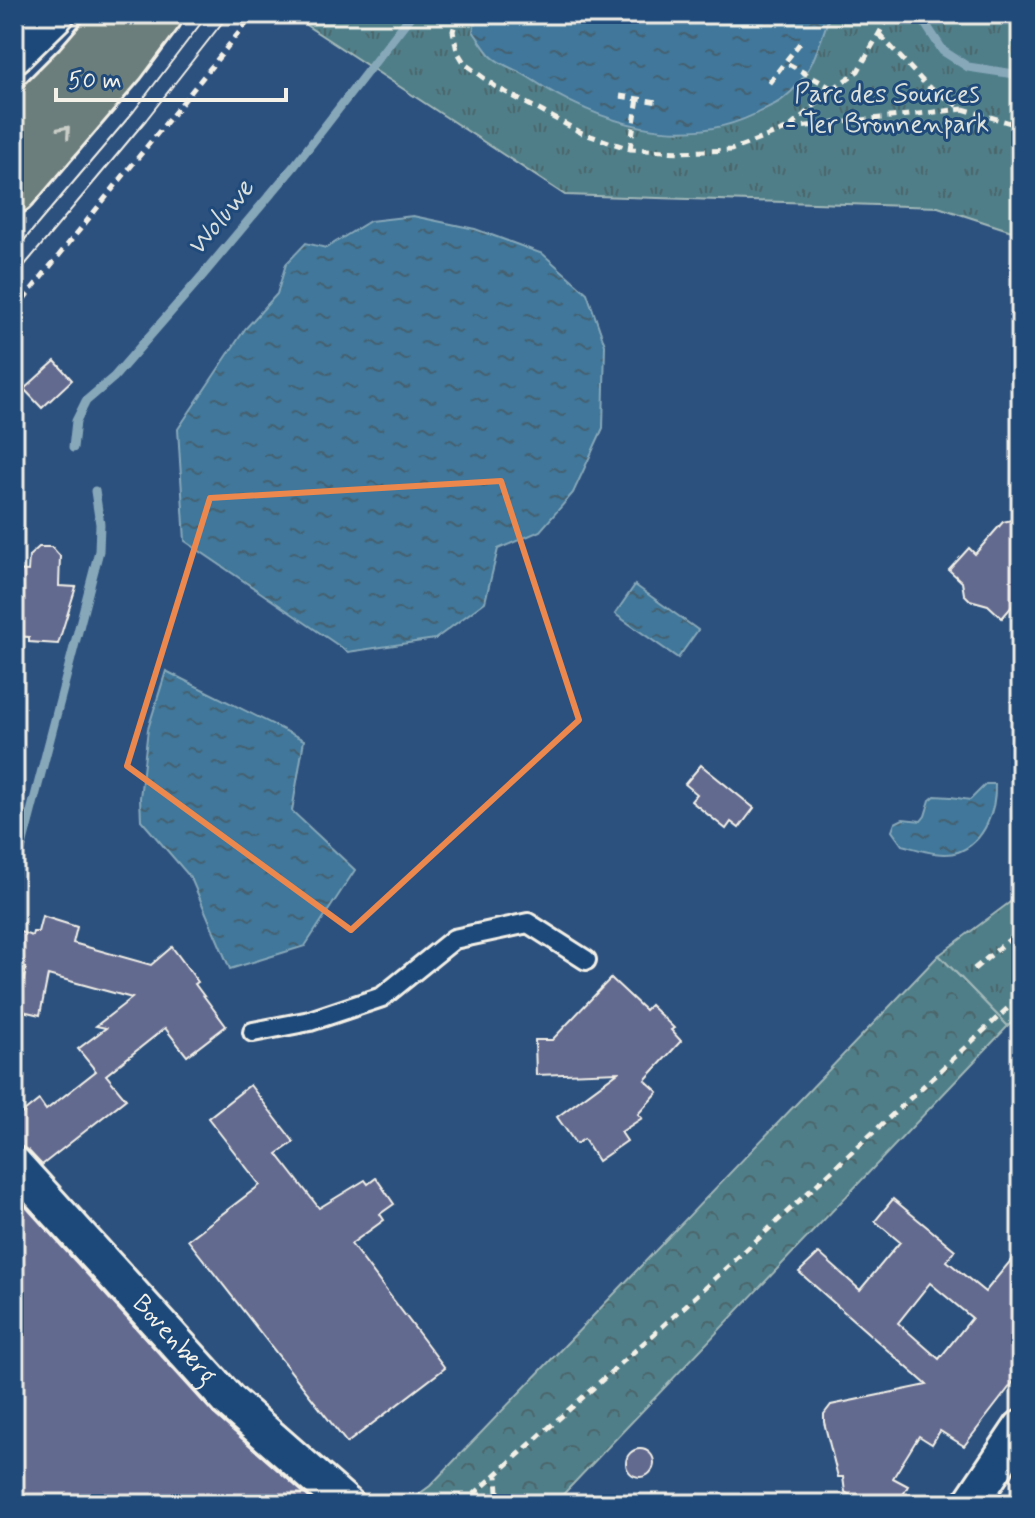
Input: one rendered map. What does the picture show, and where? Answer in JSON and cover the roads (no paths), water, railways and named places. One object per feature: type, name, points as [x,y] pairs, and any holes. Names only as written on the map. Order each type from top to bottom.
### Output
[{"type":"highway","points":[[14,127],[76,65],[120,14]]},
{"type":"highway","points":[[14,191],[122,65],[160,14]]},
{"type":"street","points":[[14,56],[57,14]]},
{"type":"street","name":"Bovenberg","points":[[14,1164],[229,1401],[346,1504]]},
{"type":"street","points":[[970,1504],[1021,1428]]},
{"type":"lane","points":[[253,1032],[310,1021],[382,997],[454,939],[528,923],[586,960]]},
{"type":"water","points":[[477,14],[830,14],[808,70],[782,100],[733,123],[673,131],[642,127],[583,108],[499,62],[488,53],[473,31]]},
{"type":"water","points":[[413,216],[475,229],[543,254],[587,293],[605,345],[603,428],[573,493],[540,531],[498,549],[485,602],[435,639],[348,652],[185,541],[178,429],[245,329],[277,294],[286,264],[306,243],[326,248],[370,221]]},
{"type":"water","points":[[635,585],[698,630],[678,658],[615,614]]},
{"type":"water","points":[[166,671],[304,740],[292,811],[355,870],[305,946],[230,969],[191,878],[141,820],[140,798],[148,729]]},
{"type":"water","points":[[986,784],[995,784],[987,824],[975,841],[958,852],[937,853],[902,845],[892,831],[895,823],[903,819],[921,821],[930,800],[935,796],[970,800]]},
{"type":"waterway","name":"Woluwe","points":[[73,448],[76,421],[86,401],[114,377],[202,276],[295,165],[412,14]]},
{"type":"waterway","points":[[919,14],[943,51],[968,67],[1021,75]]},
{"type":"waterway","name":"Woluwe","points":[[14,877],[99,551],[100,524],[95,491]]},
{"type":"tram line","points":[[14,252],[134,111],[208,14]]},
{"type":"tram line","points":[[14,278],[146,120],[229,14]]},
{"type":"park label","name":"Parc des Sources - Ter Bronnenpark","points":[[887,110]]}]
